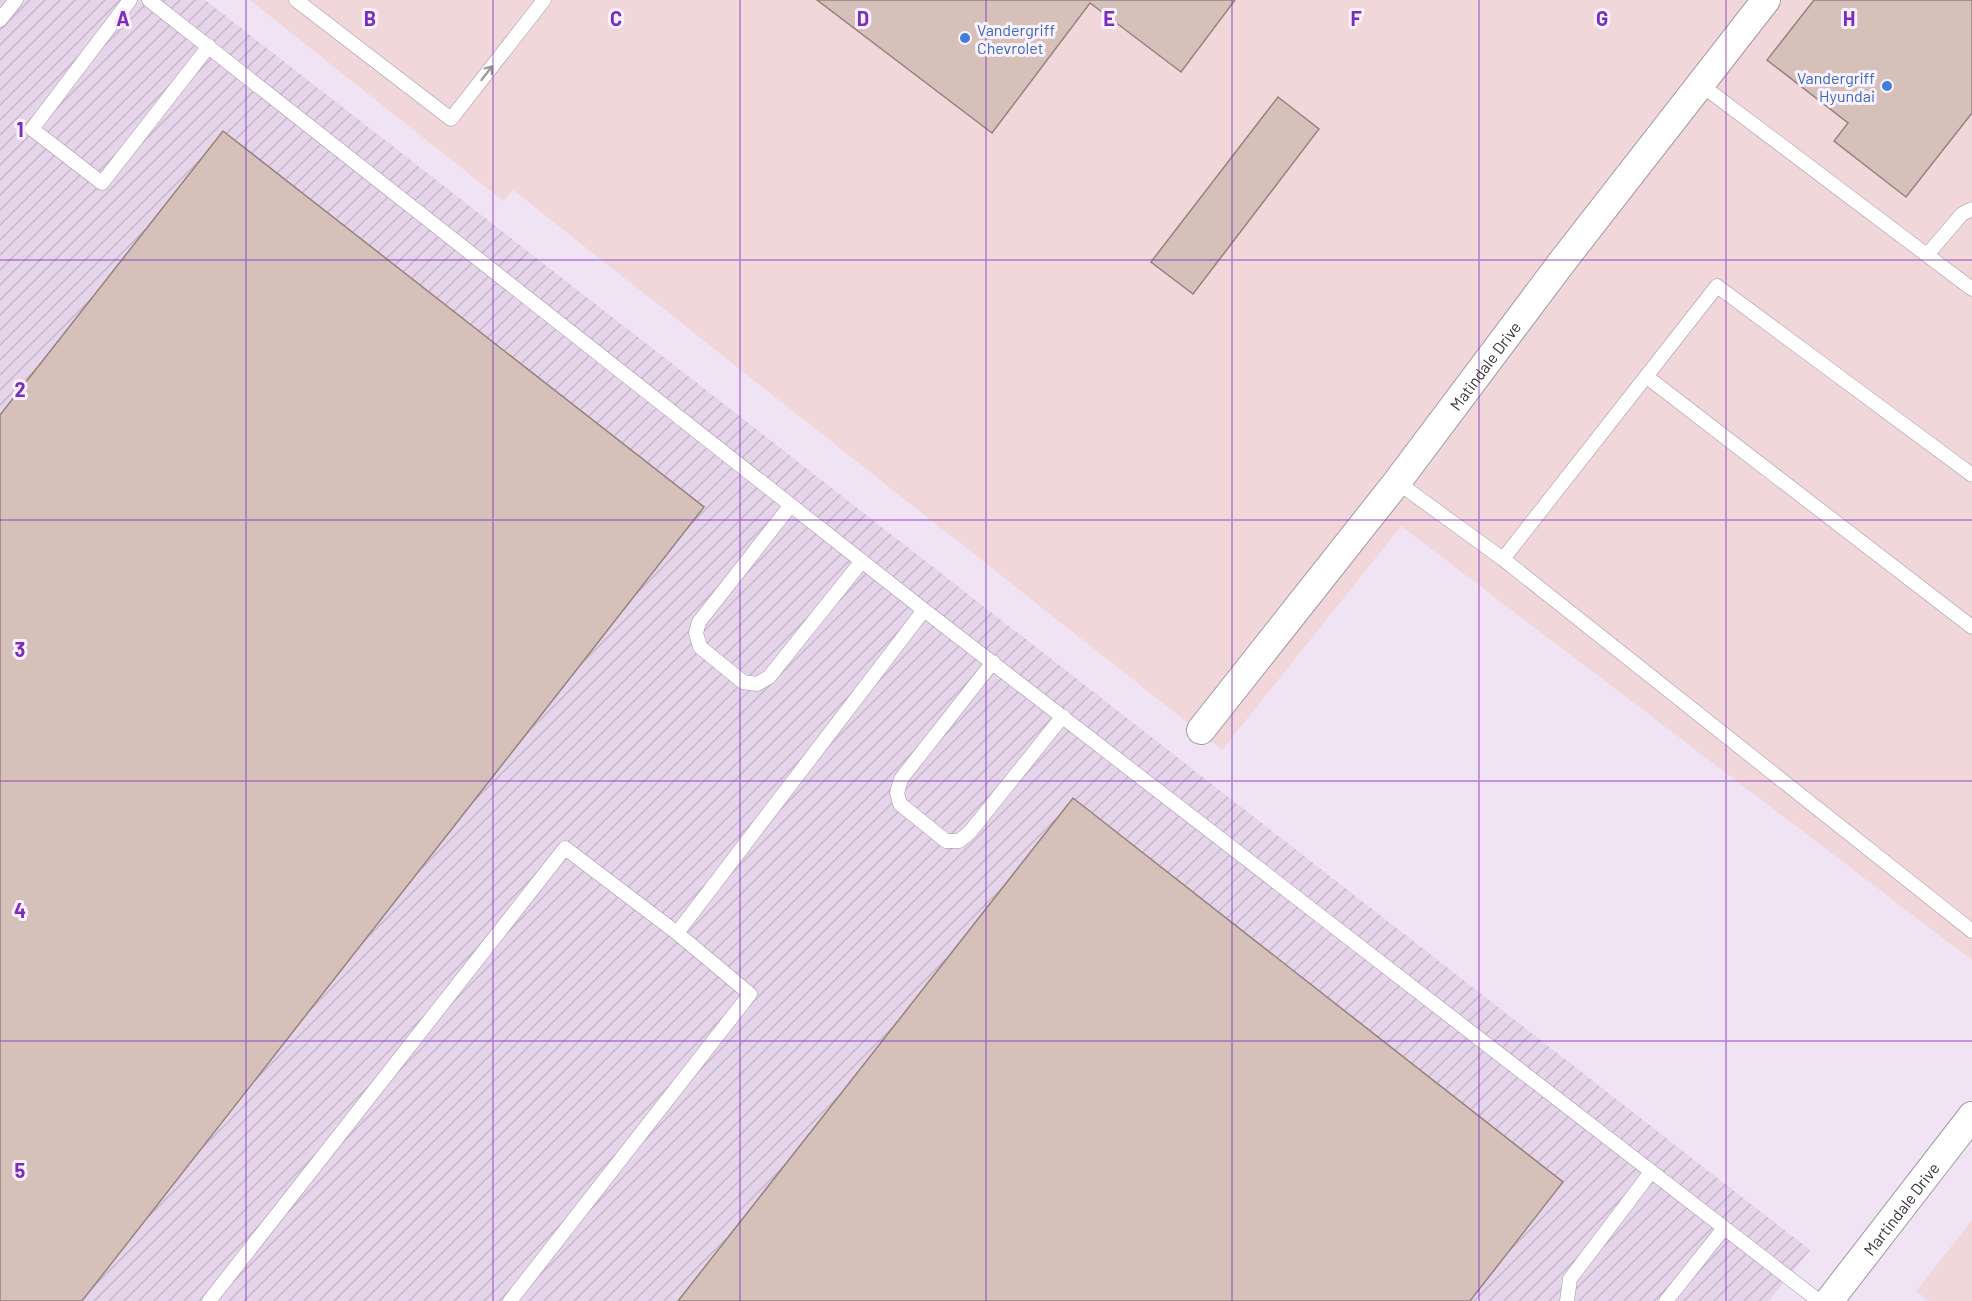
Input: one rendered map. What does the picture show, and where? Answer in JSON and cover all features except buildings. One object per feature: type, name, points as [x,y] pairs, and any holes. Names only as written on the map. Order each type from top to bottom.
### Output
[{"type":"street","name":"Matindale Drive","points":[[1201,730],[1397,482],[1569,252],[1766,0]]},
{"type":"street","name":"Martindale Drive","points":[[1829,1301],[1972,1116]]},
{"type":"lane","points":[[0,20],[16,0]]},
{"type":"lane","points":[[130,0],[32,129],[102,183],[208,46]]},
{"type":"lane","points":[[149,0],[924,610],[1819,1301]]},
{"type":"lane","points":[[296,0],[451,120],[544,0]]},
{"type":"lane","points":[[1700,84],[1972,289]]},
{"type":"lane","points":[[1927,255],[1962,214],[1972,209]]},
{"type":"lane","points":[[1503,559],[1717,286],[1972,475]]},
{"type":"lane","points":[[1647,377],[1972,627]]},
{"type":"lane","points":[[1397,482],[1503,559],[1971,927]]},
{"type":"lane","points":[[791,505],[699,622],[696,633],[700,647],[743,682],[757,684],[769,677],[862,561]]},
{"type":"lane","points":[[677,933],[924,610]]},
{"type":"lane","points":[[993,662],[902,779],[897,793],[900,804],[946,842],[959,841],[970,832],[1063,716]]},
{"type":"lane","points":[[209,1301],[565,848],[677,933],[750,994],[510,1301]]},
{"type":"lane","points":[[1566,1301],[1570,1279],[1651,1172]]},
{"type":"lane","points":[[1666,1301],[1724,1227]]},
{"type":"shaded area","points":[[0,0],[205,0],[1810,1250],[1769,1301],[0,1301]]},
{"type":"shaded area","points":[[250,0],[1972,0],[1972,960],[1401,526],[1222,750],[513,190],[503,201]]},
{"type":"shaded area","points":[[1972,1220],[1972,1301],[1929,1301],[1916,1291]]},
{"type":"place","name":"Vandergriff Chevrolet","points":[[965,38]]},
{"type":"place","name":"Vandergriff Hyundai","points":[[1887,86]]}]
